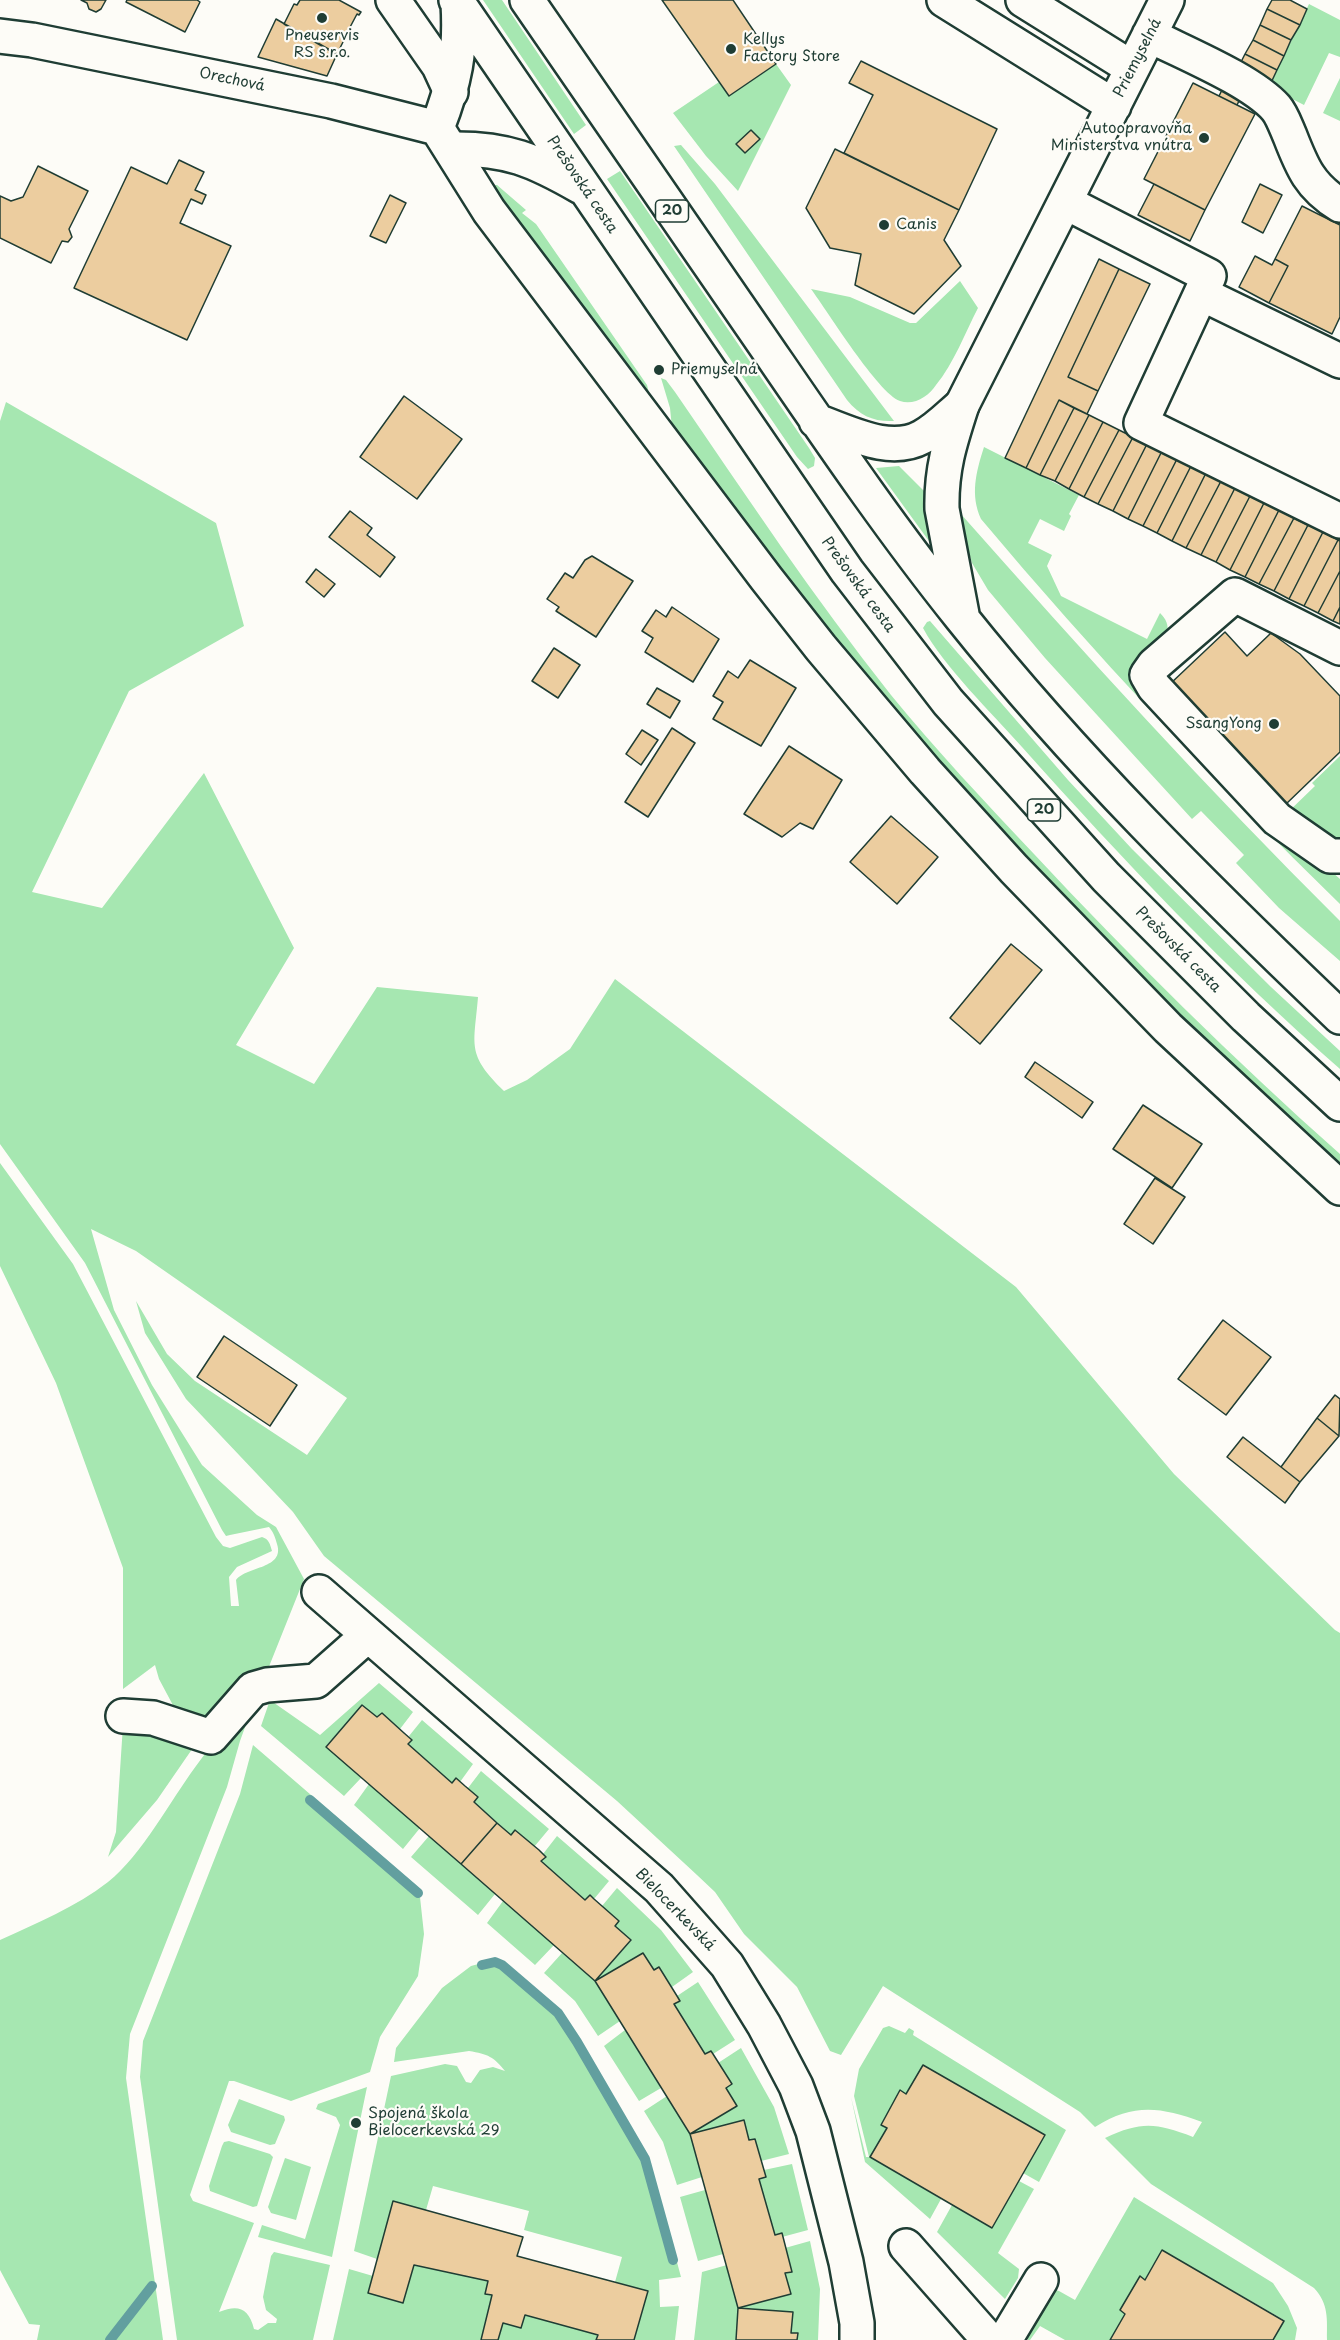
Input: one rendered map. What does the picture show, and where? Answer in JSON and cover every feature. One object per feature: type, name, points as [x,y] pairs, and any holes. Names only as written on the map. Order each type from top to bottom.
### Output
[{"type":"main road","points":[[393,0],[439,66],[451,92]]},
{"type":"main road","name":"20","points":[[527,0],[816,421],[910,552],[963,619],[1025,695],[1090,767],[1212,892],[1340,1017]]},
{"type":"main road","points":[[944,0],[1114,106]]},
{"type":"main road","points":[[1023,0],[1132,68]]},
{"type":"main road","name":"Priemyselná","points":[[963,619],[942,508],[946,452],[962,405],[1167,0]]},
{"type":"main road","points":[[457,2],[460,32],[444,138],[489,211],[765,578],[820,648],[926,771],[1014,869],[1160,1020],[1340,1188]]},
{"type":"main road","name":"Prešovská cesta","points":[[457,2],[847,571],[948,702],[1040,805],[1160,933],[1340,1104]]},
{"type":"main road","name":"Orechová","points":[[0,36],[32,40],[253,85],[480,148],[505,152],[547,168],[585,189]]},
{"type":"main road","points":[[1149,36],[1260,93],[1278,110],[1302,166],[1313,184],[1340,205]]},
{"type":"main road","points":[[1065,202],[1209,276],[1141,423],[1340,521]]},
{"type":"main road","points":[[1202,294],[1340,361]]},
{"type":"main road","points":[[816,421],[873,441],[892,445],[914,441],[924,436],[962,405]]},
{"type":"main road","points":[[1340,648],[1235,595],[1154,665],[1147,675],[1154,687],[1277,819],[1330,856],[1340,856]]},
{"type":"main road","name":"Bielocerkevská","points":[[319,1592],[658,1888],[727,1965],[764,2025],[796,2086],[813,2131],[846,2262],[857,2323],[857,2340]]},
{"type":"main road","points":[[123,1716],[153,1718],[211,1737],[253,1689],[267,1685],[316,1681],[368,1635]]},
{"type":"main road","points":[[906,2246],[989,2340]]},
{"type":"main road","points":[[1005,2340],[1041,2280]]},
{"type":"green space","points":[[483,0],[502,0],[586,125],[574,134]]},
{"type":"green space","points":[[1309,4],[1340,20],[1340,57],[1329,53],[1304,105],[1269,87]]},
{"type":"green space","points":[[776,64],[791,85],[738,191],[706,156],[673,113],[719,82],[729,96]]},
{"type":"green space","points":[[1340,78],[1340,121],[1323,113]]},
{"type":"green space","points":[[681,145],[715,184],[894,421],[868,417],[847,400],[674,146]]},
{"type":"green space","points":[[620,171],[809,448],[815,458],[814,466],[808,469],[797,457],[607,179]]},
{"type":"green space","points":[[497,185],[526,210],[522,213],[536,224],[647,385],[652,405],[491,188]]},
{"type":"green space","points":[[960,281],[978,308],[954,358],[933,389],[925,396],[911,402],[900,401],[879,383],[811,289],[850,297],[910,323],[916,323]]},
{"type":"green space","points":[[661,378],[666,380],[675,392],[835,621],[891,695],[943,756],[1146,970],[1261,1082],[1340,1154],[1340,1171],[1080,922],[836,648],[672,428],[670,408]]},
{"type":"green space","points":[[6,402],[216,523],[244,626],[129,691],[32,892],[102,908],[204,773],[294,948],[236,1045],[314,1084],[377,987],[478,997],[475,1048],[483,1068],[504,1091],[527,1080],[570,1049],[615,979],[1016,1287],[1174,1474],[1340,1633],[1340,2340],[1327,2340],[1325,2306],[1314,2288],[1151,2184],[1105,2138],[1129,2129],[1149,2126],[1169,2129],[1193,2137],[1202,2122],[1173,2113],[1147,2110],[1122,2114],[1095,2127],[1080,2112],[883,1986],[841,2055],[830,2051],[797,1987],[744,1934],[715,1892],[617,1801],[324,1556],[293,1512],[186,1399],[145,1333],[136,1301],[167,1354],[195,1381],[307,1455],[347,1398],[136,1251],[91,1229],[114,1310],[152,1385],[202,1465],[257,1515],[276,1527],[304,1579],[268,1669],[212,1722],[175,1709],[159,1679],[155,1665],[123,1689],[123,1568],[56,1383],[0,1266],[0,1163],[73,1264],[216,1537],[223,1546],[230,1548],[262,1537],[269,1542],[272,1551],[237,1567],[229,1577],[231,1606],[239,1606],[236,1580],[241,1575],[270,1563],[276,1558],[278,1552],[275,1537],[269,1527],[226,1536],[85,1263],[0,1144],[0,421]]},
{"type":"green space","points":[[984,447],[1079,495],[1069,514],[1071,516],[1064,531],[1040,519],[1028,543],[1052,555],[1047,566],[1061,596],[1147,639],[1160,613],[1162,615],[1167,625],[1167,633],[1137,664],[1324,865],[1340,879],[1340,904],[1156,716],[1067,619],[981,519],[976,501],[975,483]]},
{"type":"green space","points":[[899,466],[927,494],[934,548],[876,468]]},
{"type":"green space","points":[[960,513],[1242,822],[1340,921],[1340,961],[1279,908],[1236,863],[1244,855],[1201,811],[1192,819],[1045,658],[988,590],[972,563]]},
{"type":"green space","points":[[930,621],[1068,780],[1132,849],[1271,987],[1340,1051],[1340,1069],[1216,953],[1060,789],[943,658],[923,628]]},
{"type":"green space","points":[[1340,756],[1340,847],[1286,814],[1315,786],[1312,783]]},
{"type":"green space","points":[[379,1683],[413,1712],[400,1729],[382,1713],[377,1717],[362,1705],[326,1746],[361,1778],[344,1796],[261,1726],[270,1700],[320,1735]]},
{"type":"green space","points":[[256,1697],[227,1787],[130,2034],[126,2078],[163,2340],[37,2340],[40,2325],[29,2324],[0,2270],[0,1940],[83,1899],[120,1871],[144,1843],[203,1757]]},
{"type":"green space","points":[[422,1720],[473,1764],[460,1782],[452,1783],[408,1744],[412,1740],[409,1736]]},
{"type":"green space","points":[[123,1725],[197,1742],[157,1800],[108,1857],[116,1832]]},
{"type":"green space","points":[[253,1745],[419,1888],[424,1934],[418,1976],[380,2037],[370,2072],[291,2101],[229,2081],[190,2195],[193,2201],[254,2223],[219,2312],[232,2308],[242,2310],[249,2316],[254,2329],[258,2330],[268,2323],[276,2323],[277,2319],[266,2310],[263,2297],[271,2256],[274,2252],[330,2265],[313,2340],[177,2340],[140,2077],[143,2041],[240,1794]]},
{"type":"green space","points":[[481,1771],[549,1829],[534,1847],[516,1830],[511,1835],[474,1802],[468,1788]]},
{"type":"green space","points":[[369,1784],[420,1828],[403,1849],[354,1805]]},
{"type":"green space","points":[[429,1836],[495,1894],[478,1915],[411,1857]]},
{"type":"green space","points":[[557,1836],[609,1881],[594,1899],[590,1895],[585,1900],[541,1861],[546,1857],[543,1854]]},
{"type":"green space","points":[[617,1888],[661,1930],[693,1972],[672,1987],[659,1967],[654,1970],[643,1953],[595,1981],[631,1941],[615,1926],[619,1921],[602,1906]]},
{"type":"green space","points":[[503,1901],[554,1945],[535,1965],[487,1923]]},
{"type":"green space","points":[[562,1953],[595,1981],[620,2021],[598,2036],[575,2001],[544,1973]]},
{"type":"green space","points":[[493,1960],[503,1962],[563,2017],[648,2155],[681,2277],[659,2280],[660,2307],[679,2306],[675,2340],[634,2340],[648,2291],[615,2282],[622,2257],[524,2230],[529,2211],[433,2186],[426,2210],[377,2259],[354,2251],[391,2076],[445,2064],[457,2066],[466,2082],[471,2083],[480,2070],[493,2067],[505,2071],[490,2057],[469,2051],[394,2062],[396,2048],[442,1988],[471,1966]]},
{"type":"green space","points":[[698,1982],[735,2040],[713,2054],[711,2051],[705,2054],[674,2004],[680,2001],[677,1996]]},
{"type":"green space","points":[[889,2026],[905,2033],[909,2028],[914,2031],[913,2035],[1066,2130],[1039,2182],[1023,2173],[1045,2135],[923,2065],[906,2094],[900,2091],[881,2125],[887,2128],[870,2157],[941,2199],[930,2219],[865,2162],[851,2097],[866,2157],[869,2157],[854,2096],[859,2069],[883,2028]]},
{"type":"green space","points":[[625,2030],[661,2088],[639,2101],[604,2046]]},
{"type":"green space","points":[[741,2048],[774,2107],[789,2154],[761,2161],[755,2139],[749,2140],[744,2120],[690,2134],[737,2106],[726,2088],[731,2084],[718,2063]]},
{"type":"green space","points":[[367,2087],[332,2257],[258,2237],[262,2225],[305,2239],[340,2125],[336,2117],[316,2109],[318,2104]]},
{"type":"green space","points":[[667,2096],[690,2134],[702,2177],[677,2185],[663,2142],[644,2111]]},
{"type":"green space","points":[[239,2099],[284,2116],[285,2120],[275,2144],[270,2145],[231,2132],[228,2125]]},
{"type":"green space","points":[[229,2141],[273,2157],[257,2206],[253,2207],[210,2191],[209,2186],[222,2146],[224,2142]]},
{"type":"green space","points":[[285,2158],[311,2167],[296,2220],[271,2213],[268,2207]]},
{"type":"green space","points":[[792,2164],[808,2230],[782,2237],[775,2235],[759,2179],[766,2177],[764,2170]]},
{"type":"green space","points":[[1019,2181],[1034,2189],[998,2253],[1019,2269],[1018,2278],[1005,2299],[937,2232],[952,2205],[991,2228]]},
{"type":"green space","points":[[705,2190],[723,2254],[698,2261],[680,2197]]},
{"type":"green space","points":[[1134,2197],[1273,2283],[1288,2306],[1297,2328],[1295,2340],[1273,2340],[1284,2320],[1162,2250],[1145,2280],[1140,2276],[1120,2310],[1125,2314],[1110,2340],[1065,2340],[1040,2326],[1028,2340],[1028,2329],[1052,2289],[1075,2300]]},
{"type":"green space","points":[[810,2241],[820,2289],[818,2340],[797,2340],[797,2334],[791,2333],[792,2312],[738,2308],[791,2294],[785,2273],[792,2271],[785,2248]]},
{"type":"green space","points":[[414,2265],[488,2281],[485,2293],[492,2295],[481,2340],[333,2340],[349,2269],[373,2276],[403,2303]]},
{"type":"green space","points":[[727,2265],[738,2308],[736,2340],[694,2340],[702,2272]]},
{"type":"green space","points":[[525,2315],[598,2335],[596,2340],[498,2340],[503,2323],[521,2328]]},
{"type":"building","points":[[81,0],[106,0],[101,9],[96,12],[89,9],[87,3]]},
{"type":"building","points":[[127,0],[197,0],[200,2],[185,32],[126,2]]},
{"type":"building","points":[[300,0],[339,0],[361,12],[357,14],[348,31],[351,33],[346,36],[339,50],[342,51],[339,56],[284,24],[294,4],[297,5]]},
{"type":"building","name":"Kellys Factory Store","points":[[662,0],[733,0],[776,64],[729,96]]},
{"type":"building","points":[[1272,0],[1290,0],[1307,9],[1300,25],[1267,9]]},
{"type":"building","points":[[1267,9],[1300,25],[1291,40],[1260,25]]},
{"type":"building","points":[[276,19],[337,54],[327,76],[258,57]]},
{"type":"building","points":[[1260,25],[1291,40],[1284,56],[1253,40]]},
{"type":"building","points":[[1253,40],[1284,56],[1277,70],[1245,54]]},
{"type":"building","points":[[1245,54],[1277,70],[1269,87],[1237,70]]},
{"type":"building","points":[[861,61],[997,129],[959,210],[844,153],[873,95],[849,83]]},
{"type":"building","name":"Autoopravovňa Ministerstva vnútra","points":[[1193,83],[1255,114],[1205,210],[1144,179]]},
{"type":"building","points":[[1225,84],[1243,93],[1237,105],[1219,96]]},
{"type":"building","points":[[751,130],[760,139],[745,153],[736,144]]},
{"type":"building","name":"Canis","points":[[835,149],[959,210],[944,240],[961,266],[914,314],[855,285],[861,254],[830,248],[806,208]]},
{"type":"building","points":[[179,160],[204,172],[195,190],[206,195],[202,204],[191,199],[180,223],[231,246],[187,340],[74,288],[131,167],[167,184]]},
{"type":"building","points":[[38,166],[88,191],[69,229],[72,237],[68,242],[62,241],[51,263],[0,238],[0,196],[11,201],[23,197]]},
{"type":"building","points":[[1154,184],[1205,210],[1190,241],[1138,215]]},
{"type":"building","points":[[1260,184],[1282,195],[1263,233],[1242,222]]},
{"type":"building","points":[[390,195],[406,203],[386,243],[370,236]]},
{"type":"building","points":[[1302,206],[1340,225],[1340,317],[1332,334],[1269,303],[1288,266],[1275,259]]},
{"type":"building","points":[[1255,256],[1272,265],[1275,259],[1288,266],[1269,303],[1239,287]]},
{"type":"building","points":[[1099,259],[1119,269],[1068,377],[1098,391],[1087,414],[1059,400],[1026,468],[1005,458]]},
{"type":"building","points":[[1119,269],[1150,284],[1098,391],[1068,377]]},
{"type":"building","points":[[404,396],[462,439],[417,499],[360,457]]},
{"type":"building","points":[[1059,400],[1074,408],[1040,475],[1026,468]]},
{"type":"building","points":[[1074,408],[1089,415],[1055,481],[1040,475]]},
{"type":"building","points":[[1089,415],[1103,422],[1069,489],[1055,481]]},
{"type":"building","points":[[1103,422],[1119,430],[1084,497],[1069,489]]},
{"type":"building","points":[[1119,430],[1133,437],[1098,504],[1084,497]]},
{"type":"building","points":[[1133,437],[1147,444],[1113,511],[1098,504]]},
{"type":"building","points":[[1147,444],[1162,451],[1128,519],[1113,511]]},
{"type":"building","points":[[1162,451],[1177,459],[1143,526],[1128,519]]},
{"type":"building","points":[[1177,459],[1191,466],[1157,533],[1143,526]]},
{"type":"building","points":[[1191,466],[1206,473],[1172,541],[1157,533]]},
{"type":"building","points":[[1206,473],[1221,481],[1186,548],[1172,541]]},
{"type":"building","points":[[1221,481],[1235,488],[1201,555],[1186,548]]},
{"type":"building","points":[[1235,488],[1250,496],[1216,562],[1201,555]]},
{"type":"building","points":[[1250,496],[1264,503],[1230,570],[1216,562]]},
{"type":"building","points":[[1264,503],[1279,510],[1245,577],[1230,570]]},
{"type":"building","points":[[1279,510],[1294,518],[1259,584],[1245,577]]},
{"type":"building","points":[[350,511],[372,528],[367,535],[395,557],[380,577],[329,537]]},
{"type":"building","points":[[1294,518],[1308,525],[1274,591],[1259,584]]},
{"type":"building","points":[[1308,525],[1323,532],[1289,599],[1274,591]]},
{"type":"building","points":[[1323,532],[1338,540],[1304,606],[1289,599]]},
{"type":"building","points":[[1338,540],[1340,541],[1340,571],[1318,613],[1304,606]]},
{"type":"building","points":[[592,556],[633,581],[596,637],[556,611],[559,607],[547,599],[565,573],[573,578],[585,560]]},
{"type":"building","points":[[316,569],[335,584],[324,597],[306,582]]},
{"type":"building","points":[[1340,571],[1340,607],[1333,621],[1318,613]]},
{"type":"building","points":[[672,607],[719,639],[693,682],[645,652],[653,638],[642,631],[656,610],[666,617]]},
{"type":"building","points":[[1340,607],[1340,624],[1333,621]]},
{"type":"building","name":"SsangYong","points":[[1225,632],[1247,656],[1271,633],[1300,654],[1340,696],[1340,752],[1285,805],[1170,684]]},
{"type":"building","points":[[554,648],[580,665],[558,698],[532,681]]},
{"type":"building","points":[[750,660],[796,688],[761,746],[713,719],[723,702],[713,696],[728,671],[738,678]]},
{"type":"building","points":[[657,688],[680,701],[670,718],[647,704]]},
{"type":"building","points":[[672,728],[695,743],[648,817],[625,802]]},
{"type":"building","points":[[642,730],[658,740],[641,765],[626,754]]},
{"type":"building","points":[[789,746],[842,780],[813,829],[800,823],[782,837],[744,814]]},
{"type":"building","points":[[891,816],[938,857],[897,904],[850,862]]},
{"type":"building","points":[[1011,944],[1042,970],[980,1044],[950,1018]]},
{"type":"building","points":[[1035,1062],[1093,1102],[1082,1118],[1025,1077]]},
{"type":"building","points":[[1143,1105],[1202,1144],[1172,1188],[1113,1149]]},
{"type":"building","points":[[1155,1178],[1185,1197],[1153,1244],[1124,1224]]},
{"type":"building","points":[[1223,1320],[1271,1357],[1226,1415],[1178,1379]]},
{"type":"building","points":[[224,1336],[297,1385],[270,1426],[197,1377]]},
{"type":"building","points":[[1335,1395],[1340,1399],[1339,1436],[1317,1418]]},
{"type":"building","points":[[1317,1418],[1339,1436],[1300,1482],[1281,1467]]},
{"type":"building","points":[[1243,1437],[1300,1482],[1285,1503],[1227,1457]]},
{"type":"building","points":[[362,1705],[377,1717],[382,1713],[412,1740],[408,1744],[452,1783],[456,1778],[478,1797],[474,1802],[497,1823],[461,1864],[326,1747]]},
{"type":"building","points":[[497,1823],[511,1835],[515,1830],[539,1850],[546,1857],[541,1861],[585,1900],[590,1895],[619,1921],[615,1926],[631,1940],[595,1981],[461,1864]]},
{"type":"building","points":[[643,1953],[654,1970],[659,1967],[677,1996],[680,2001],[674,2004],[705,2054],[711,2051],[732,2084],[726,2088],[737,2106],[690,2134],[595,1981]]},
{"type":"building","points":[[923,2065],[1045,2135],[992,2228],[870,2157],[887,2128],[881,2125],[900,2090],[906,2094]]},
{"type":"building","points":[[744,2120],[749,2140],[755,2139],[766,2177],[759,2179],[775,2235],[782,2233],[792,2272],[785,2273],[791,2294],[738,2308],[690,2134]]},
{"type":"building","points":[[393,2201],[523,2237],[517,2256],[648,2291],[634,2340],[596,2340],[598,2335],[525,2315],[521,2328],[503,2323],[498,2340],[481,2340],[492,2295],[485,2294],[488,2281],[414,2265],[403,2303],[368,2293]]},
{"type":"building","points":[[1162,2250],[1284,2321],[1273,2340],[1110,2340],[1125,2314],[1120,2310],[1140,2276],[1145,2280]]},
{"type":"building","points":[[738,2308],[793,2312],[791,2333],[798,2333],[797,2340],[736,2340]]},
{"type":"waterway","points":[[310,1800],[418,1893]]},
{"type":"waterway","points":[[482,1965],[495,1962],[502,1965],[558,2013],[577,2042],[645,2159],[673,2260]]},
{"type":"waterway","points":[[110,2340],[152,2286]]},
{"type":"place","name":"Pneuservis RS s.r.o.","points":[[322,18]]},
{"type":"place","name":"Kellys Factory Store","points":[[731,49]]},
{"type":"place","name":"Autoopravovňa Ministerstva vnútra","points":[[1204,138]]},
{"type":"place","name":"Canis","points":[[884,225]]},
{"type":"place","name":"Priemyselná","points":[[659,370]]},
{"type":"place","name":"SsangYong","points":[[1274,724]]},
{"type":"place","name":"Spojená škola Bielocerkevská 29","points":[[356,2123]]}]
